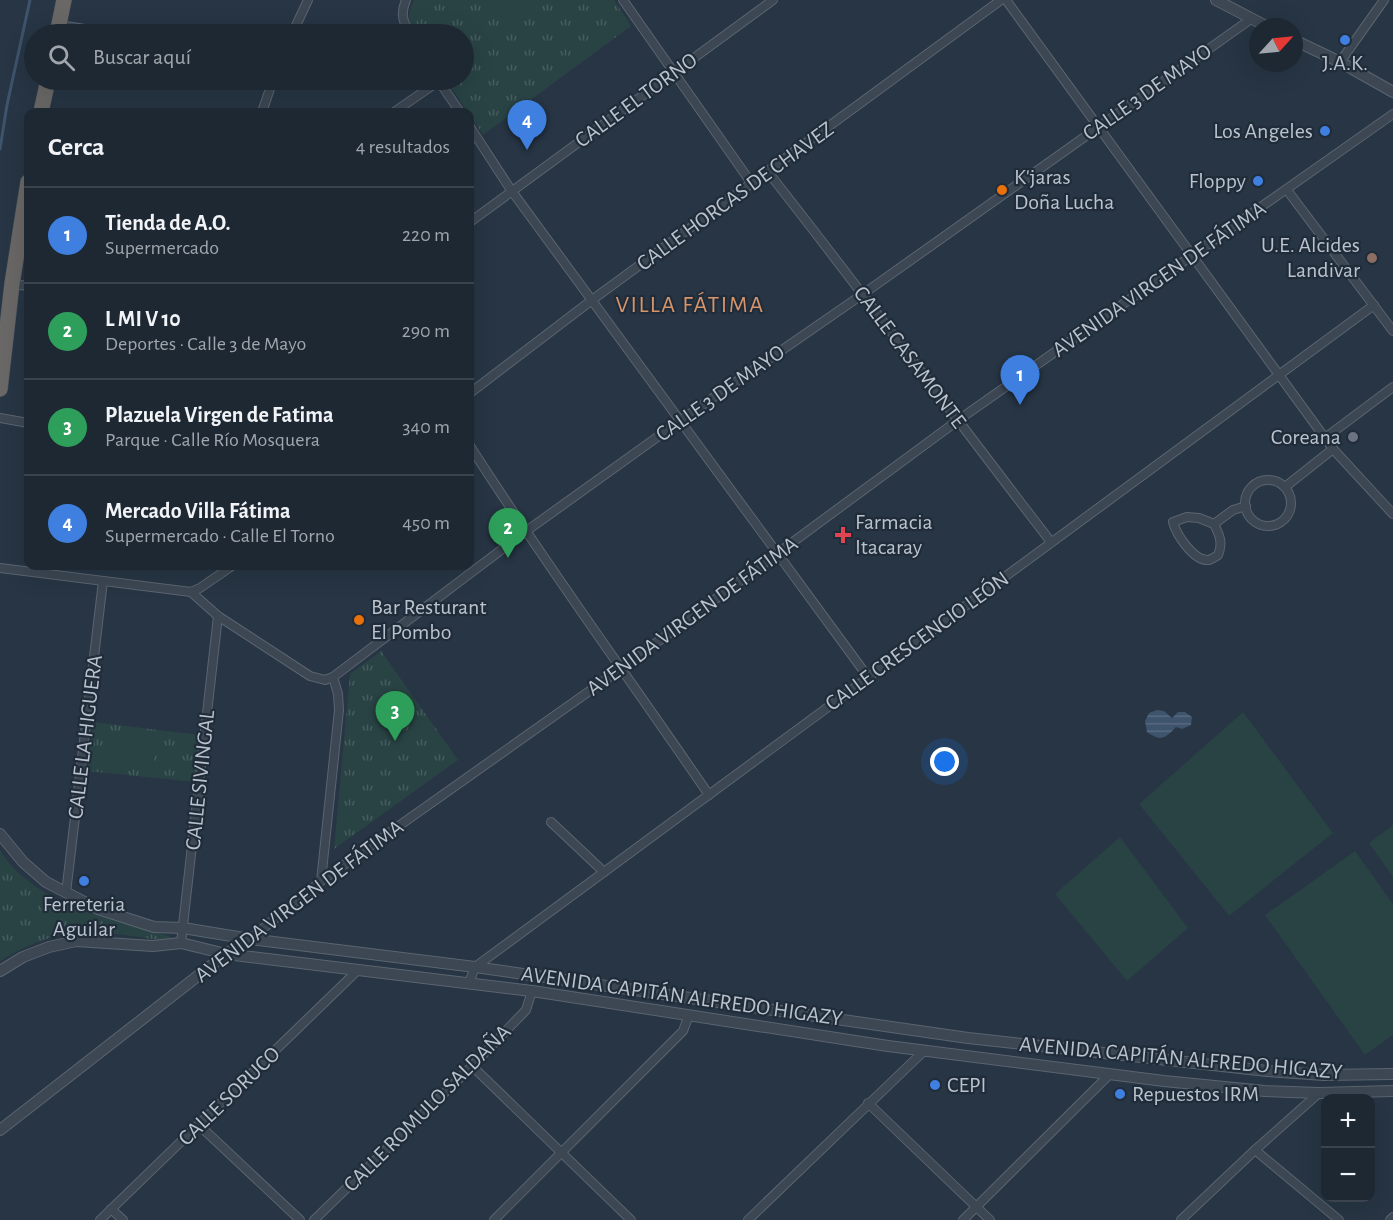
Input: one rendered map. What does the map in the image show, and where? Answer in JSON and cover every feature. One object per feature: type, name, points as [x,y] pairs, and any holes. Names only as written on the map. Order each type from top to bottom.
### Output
[{"type":"highway","points":[[59,24],[64,0]]},
{"type":"highway","points":[[43,108],[46,90]]},
{"type":"highway","points":[[0,389],[12,284],[24,208]]},
{"type":"street","points":[[297,24],[308,0]]},
{"type":"street","points":[[405,24],[402,9],[406,0]]},
{"type":"street","points":[[623,0],[752,184]]},
{"type":"street","name":"CALLE EL TORNO","points":[[474,219],[773,0]]},
{"type":"street","name":"CALLE HORCAS DE CHAVEZ","points":[[474,390],[592,300],[1001,0]]},
{"type":"street","points":[[1006,0],[1333,449],[1393,514]]},
{"type":"street","points":[[1216,0],[1249,18]]},
{"type":"street","points":[[1340,62],[1384,0]]},
{"type":"street","name":"CALLE 3 DE MAYO","points":[[333,677],[525,532],[681,420],[1249,20]]},
{"type":"street","points":[[1303,44],[1393,92]]},
{"type":"street","points":[[263,108],[270,90]]},
{"type":"street","points":[[399,108],[425,90]]},
{"type":"street","points":[[446,90],[457,108]]},
{"type":"street","name":"AVENIDA VIRGEN DE FÁTIMA","points":[[0,1130],[226,954],[250,939],[321,881],[622,668],[957,422],[1393,114]]},
{"type":"street","points":[[474,133],[511,190],[868,677]]},
{"type":"street","name":"CALLE CASAMONTE","points":[[768,172],[1051,542]]},
{"type":"street","points":[[1287,190],[1393,331]]},
{"type":"street","points":[[12,284],[24,286]]},
{"type":"street","name":"CALLE CRESCENCIO LEÓN","points":[[475,967],[1374,305]]},
{"type":"street","points":[[1325,438],[1393,387]]},
{"type":"street","points":[[0,418],[24,422]]},
{"type":"street","points":[[1285,487],[1333,449]]},
{"type":"street","points":[[474,452],[525,532],[709,795]]},
{"type":"street","points":[[1272,480],[1285,487],[1291,501],[1287,516],[1275,525],[1259,524],[1248,513],[1246,506],[1248,492],[1258,482],[1272,480]]},
{"type":"street","points":[[1214,524],[1233,510],[1246,506]]},
{"type":"street","points":[[1187,517],[1199,518],[1214,524],[1221,538],[1221,547],[1218,555],[1209,560],[1202,559],[1182,541],[1176,533],[1173,522],[1187,517]]},
{"type":"street","points":[[0,568],[191,592],[226,570]]},
{"type":"street","name":"CALLE LA HIGUERA","points":[[66,893],[103,581]]},
{"type":"street","points":[[191,592],[218,616],[310,676],[324,680],[333,677],[338,694],[339,710],[321,881]]},
{"type":"street","name":"CALLE SIVINGAL","points":[[181,944],[218,616]]},
{"type":"street","points":[[551,822],[604,872]]},
{"type":"street","name":"AVENIDA CAPITÁN ALFREDO HIGAZY","points":[[0,834],[22,862],[46,882],[98,909],[148,926],[183,928],[250,939],[475,967],[968,1038],[1267,1071],[1324,1075],[1393,1074]]},
{"type":"street","name":"AVENIDA CAPITÁN ALFREDO HIGAZY","points":[[0,971],[23,957],[76,941],[153,946],[181,944],[226,954],[469,983],[888,1046],[1110,1074],[1265,1091],[1319,1093],[1393,1091]]},
{"type":"street","points":[[469,983],[475,967]]},
{"type":"street","name":"CALLE SORUCO","points":[[100,1220],[357,971]]},
{"type":"street","name":"CALLE ROMULO SALDAÑA","points":[[314,1220],[526,1010],[532,992]]},
{"type":"street","points":[[494,1220],[683,1031],[689,1015]]},
{"type":"street","points":[[888,1046],[893,1026]]},
{"type":"street","points":[[748,1220],[924,1051]]},
{"type":"street","points":[[472,1066],[631,1220]]},
{"type":"street","points":[[963,1220],[1110,1074]]},
{"type":"street","points":[[1181,1220],[1319,1093]]},
{"type":"street","points":[[868,1103],[990,1220]]},
{"type":"street","points":[[199,1125],[300,1220]]},
{"type":"street","points":[[1255,1150],[1339,1220]]},
{"type":"street","points":[[111,1209],[123,1220]]},
{"type":"street","points":[[1390,1220],[1393,1217]]},
{"type":"green space","points":[[414,0],[614,0],[631,26],[483,135],[474,122],[474,108],[465,108],[453,90],[474,90],[474,24],[410,24],[410,10]]},
{"type":"green space","points":[[486,0],[522,0],[532,14],[509,31]]},
{"type":"green space","points":[[381,651],[458,760],[334,849],[350,674]]},
{"type":"green space","points":[[1243,712],[1333,833],[1229,916],[1139,804]]},
{"type":"green space","points":[[93,722],[200,735],[195,782],[87,771]]},
{"type":"green space","points":[[108,735],[157,741],[153,768],[105,762]]},
{"type":"green space","points":[[1393,825],[1393,877],[1369,843]]},
{"type":"green space","points":[[1120,837],[1188,928],[1127,981],[1055,894]]},
{"type":"green space","points":[[0,850],[15,869],[33,885],[54,898],[101,916],[171,937],[180,943],[104,933],[73,933],[60,935],[21,949],[0,961]]},
{"type":"green space","points":[[1355,851],[1393,904],[1393,1035],[1365,1055],[1265,915]]},
{"type":"water","points":[[1157,710],[1164,711],[1172,718],[1178,712],[1185,712],[1192,717],[1191,725],[1182,729],[1176,727],[1166,736],[1156,737],[1147,732],[1145,721],[1149,713]]},
{"type":"waterway","points":[[25,24],[30,0]]},
{"type":"waterway","points":[[0,149],[24,27]]},
{"type":"place","name":"J.A.K.","points":[[1345,40]]},
{"type":"place","name":"Los Angeles","points":[[1325,131]]},
{"type":"place","name":"Mercado Villa Fátima","points":[[527,150]]},
{"type":"place","name":"Floppy","points":[[1258,181]]},
{"type":"place","name":"K'jaras Doña Lucha","points":[[1002,190]]},
{"type":"place","name":"U.E. Alcides Landivar","points":[[1372,258]]},
{"type":"place","name":"Tienda de A.O.","points":[[1020,405]]},
{"type":"place","name":"Coreana","points":[[1353,437]]},
{"type":"place","name":"Farmacia Itacaray","points":[[843,535]]},
{"type":"place","name":"L MI V 10","points":[[508,558]]},
{"type":"place","name":"Bar Resturant El Pombo","points":[[359,620]]},
{"type":"place","name":"Plazuela Virgen de Fatima","points":[[395,741]]},
{"type":"place","name":"Ferreteria Aguilar","points":[[84,881]]},
{"type":"place","name":"CEPI","points":[[935,1085]]},
{"type":"place","name":"Repuestos IRM","points":[[1120,1094]]},
{"type":"district","name":"VILLA FÁTIMA","points":[[690,305]]}]
